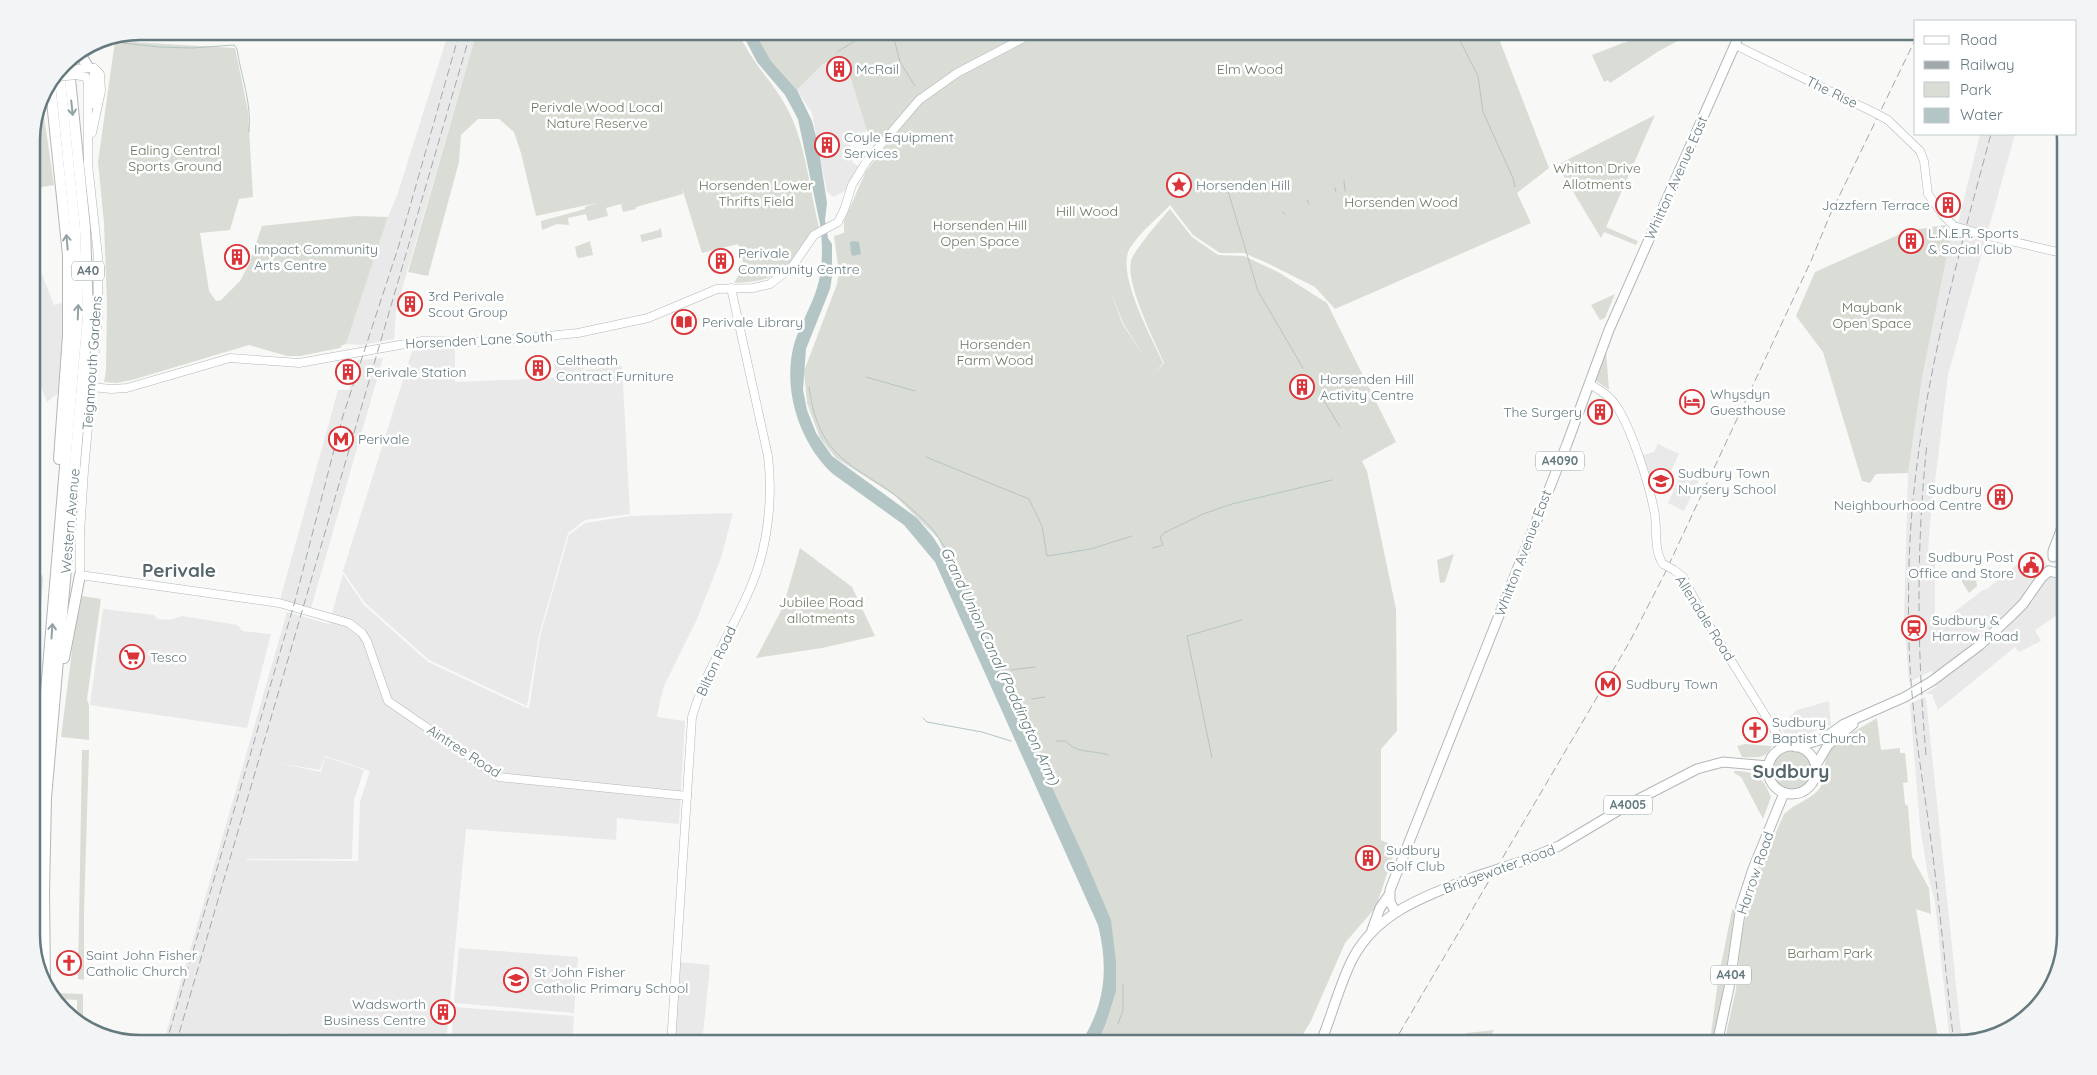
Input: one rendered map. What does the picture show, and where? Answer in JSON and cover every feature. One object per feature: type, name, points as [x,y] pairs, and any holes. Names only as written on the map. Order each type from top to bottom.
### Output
[{"type":"highway","points":[[80,60],[82,70]]},
{"type":"highway","name":"Western Avenue","points":[[45,966],[46,798],[88,315],[85,228],[69,69]]},
{"type":"highway","name":"Western Avenue","points":[[40,766],[78,313],[78,269],[60,80]]},
{"type":"highway","name":"A40","points":[[51,93],[68,255],[68,329],[58,455],[63,482]]},
{"type":"highway","name":"A40","points":[[55,702],[80,575]]},
{"type":"main road","name":"Whitton Avenue East","points":[[1389,895],[1590,384],[1609,330],[1737,40]]},
{"type":"main road","points":[[2053,557],[2057,541]]},
{"type":"main road","points":[[2053,557],[2057,558]]},
{"type":"main road","points":[[2049,571],[2047,562],[2053,557]]},
{"type":"main road","points":[[2049,571],[2057,573]]},
{"type":"main road","points":[[1869,712],[1828,745],[1816,765],[1815,777],[1806,790],[1797,794],[1784,793],[1777,789],[1770,780],[1768,766],[1772,758],[1785,747],[1796,747],[1823,739],[1844,724],[1869,712],[1925,686],[1980,645],[2016,610],[2049,571]]},
{"type":"main road","points":[[1796,747],[1811,756],[1816,765]]},
{"type":"main road","name":"Bridgewater Road","points":[[1323,1035],[1354,956],[1371,933],[1395,911],[1421,898],[1560,846],[1631,803],[1697,769],[1723,762],[1768,766]]},
{"type":"main road","name":"Harrow Road","points":[[1719,1035],[1729,988],[1741,906],[1753,869],[1784,793]]},
{"type":"main road","points":[[1389,895],[1390,902],[1395,911]]},
{"type":"main road","name":"Bridgewater Road","points":[[1371,933],[1380,908],[1389,895]]},
{"type":"street","name":"Horsenden Lane South","points":[[92,387],[127,388],[230,358],[299,363],[422,341],[486,342],[578,333],[648,318],[717,289],[758,287],[776,281],[795,264],[812,238],[838,222],[852,185],[866,162],[919,100],[957,73],[1021,40]]},
{"type":"street","name":"The Rise","points":[[1735,44],[1888,120],[1920,152],[1924,161],[1928,194],[1942,215],[1954,226],[2057,252]]},
{"type":"street","points":[[69,69],[100,74],[102,84],[89,150]]},
{"type":"street","points":[[65,74],[82,70]]},
{"type":"street","points":[[82,70],[94,93],[89,128]]},
{"type":"street","points":[[82,70],[88,83],[89,150]]},
{"type":"street","name":"Teignmouth Gardens","points":[[80,575],[80,533],[98,316],[98,256],[89,150]]},
{"type":"street","name":"Bilton Road","points":[[671,1035],[692,717],[701,687],[752,583],[760,560],[768,513],[770,473],[768,456],[731,288]]},
{"type":"street","name":"Allendale Road","points":[[1590,384],[1607,395],[1614,403],[1628,428],[1652,500],[1658,551],[1663,564],[1683,577],[1704,617],[1785,747]]},
{"type":"street","name":"Aintree Road","points":[[80,575],[279,603],[349,623],[362,633],[370,647],[388,701],[499,777],[687,796]]},
{"type":"shaded area","points":[[446,40],[474,40],[396,310],[394,339],[362,345],[346,344],[388,217],[397,196]]},
{"type":"shaded area","points":[[845,60],[867,131],[849,139],[853,163],[859,167],[848,189],[834,197],[827,192],[812,113],[797,90],[824,63]]},
{"type":"shaded area","points":[[1980,135],[2015,135],[1948,375],[1928,551],[1935,553],[1935,625],[1987,589],[2032,552],[2041,555],[2057,581],[2057,615],[2035,630],[2041,641],[2019,652],[2015,647],[1938,710],[1932,694],[1925,694],[1937,686],[1932,671],[1909,682],[1904,619],[1908,473],[1922,378],[1952,231],[1958,223]]},
{"type":"shaded area","points":[[42,274],[54,305],[65,302],[58,393],[47,402],[40,384],[40,275]]},
{"type":"shaded area","points":[[455,344],[455,382],[555,378],[554,361],[582,358],[584,370],[622,366],[630,514],[585,520],[568,533],[539,635],[527,706],[429,660],[365,603],[343,571],[412,351]]},
{"type":"shaded area","points":[[383,358],[311,608],[280,600],[338,390],[349,390],[358,360]]},
{"type":"shaded area","points":[[1658,444],[1679,454],[1664,486],[1654,487],[1643,455],[1654,452]]},
{"type":"shaded area","points":[[1682,472],[1699,480],[1684,511],[1668,503]]},
{"type":"shaded area","points":[[733,513],[721,558],[697,619],[664,686],[657,717],[685,721],[679,824],[617,818],[616,840],[466,829],[447,1035],[288,1035],[287,1033],[272,1035],[166,1035],[287,612],[329,624],[343,574],[364,605],[428,662],[529,709],[540,636],[569,535],[585,523],[630,516]],"holes":[[[325,756],[370,771],[360,802],[358,861],[246,860],[352,859],[354,800],[364,770],[325,757],[321,772],[278,763],[320,770]]]},
{"type":"shaded area","points":[[103,609],[154,615],[157,619],[170,620],[182,616],[238,625],[242,631],[271,634],[247,728],[90,705]]},
{"type":"shaded area","points":[[1924,697],[1926,698],[1961,1035],[1949,1035],[1935,902],[1928,876],[1920,826],[1910,704]]},
{"type":"shaded area","points":[[1829,701],[1831,725],[1794,739],[1787,738],[1780,726],[1797,710]]},
{"type":"shaded area","name":"St John Fisher Catholic Primary School","points":[[459,948],[578,957],[574,1013],[454,1003]]},
{"type":"shaded area","points":[[677,962],[710,965],[703,1035],[673,1035]]},
{"type":"shaded area","points":[[454,1007],[574,1016],[573,1035],[452,1035]]},
{"type":"green space","name":"Perivale Wood Local Nature Reserve","points":[[474,40],[742,40],[749,53],[777,91],[795,125],[804,154],[819,227],[793,262],[777,275],[766,279],[734,283],[744,266],[738,244],[702,253],[682,188],[683,194],[636,207],[636,209],[623,212],[621,204],[606,208],[608,216],[588,221],[586,214],[568,218],[569,225],[557,224],[542,230],[541,221],[585,209],[585,207],[597,203],[536,216],[514,132],[499,119],[478,119],[461,135],[459,162],[428,276],[408,272]]},
{"type":"green space","points":[[759,40],[1011,40],[955,69],[924,92],[880,139],[867,131],[845,60],[824,63],[797,90],[771,61]]},
{"type":"green space","points":[[1026,40],[1499,40],[1549,168],[1517,193],[1531,223],[1335,309],[1315,287],[1267,263],[1244,253],[1220,253],[1193,235],[1170,205],[1134,242],[1127,259],[1127,273],[1131,288],[1163,363],[1154,374],[1164,363],[1136,297],[1130,271],[1133,256],[1142,242],[1170,209],[1192,237],[1218,255],[1244,256],[1278,272],[1327,303],[1396,442],[1362,461],[1367,471],[1396,609],[1397,731],[1381,749],[1381,840],[1396,847],[1376,907],[1345,943],[1311,1021],[1302,1035],[1099,1035],[1105,1027],[1116,980],[1112,937],[1043,774],[1046,755],[1032,749],[938,538],[894,495],[836,458],[820,438],[807,403],[804,371],[837,284],[839,272],[834,236],[844,233],[844,221],[866,171],[923,100],[983,62]],"holes":[[[1110,289],[1123,323],[1147,362],[1122,323]]]},
{"type":"green space","points":[[1631,40],[1679,40],[1610,83],[1608,80],[1604,82],[1592,55]]},
{"type":"green space","name":"Ealing Central Sports Ground","points":[[123,41],[235,48],[248,111],[253,197],[239,199],[230,230],[200,233],[209,291],[216,301],[221,300],[240,281],[251,263],[250,261],[262,226],[356,216],[388,217],[346,344],[340,348],[300,356],[287,356],[249,345],[132,380],[116,383],[104,382],[106,371],[107,304],[104,223],[98,162],[115,43]]},
{"type":"green space","points":[[43,113],[54,185],[40,187],[40,133]]},
{"type":"green space","name":"Whitton Drive Allotments","points":[[1655,115],[1606,227],[1638,241],[1636,245],[1604,232],[1601,238],[1557,165]]},
{"type":"green space","name":"Maybank Open Space","points":[[1945,225],[1952,231],[1922,378],[1908,473],[1876,474],[1870,483],[1862,481],[1823,352],[1796,316],[1815,272],[1907,231]]},
{"type":"green space","points":[[659,228],[661,229],[662,237],[642,242],[640,235],[659,230]]},
{"type":"green space","points":[[590,241],[593,255],[577,257],[575,247]]},
{"type":"green space","points":[[1615,294],[1605,318],[1600,320],[1591,305]]},
{"type":"green space","points":[[1606,351],[1609,390],[1595,380]]},
{"type":"green space","name":"Jubilee Road allotments","points":[[800,548],[852,587],[875,636],[822,648],[756,658],[783,607]]},
{"type":"green space","points":[[1454,554],[1445,582],[1440,583],[1437,560]]},
{"type":"green space","points":[[1968,570],[1976,580],[1977,586],[1969,593],[1962,582],[1963,572]]},
{"type":"green space","points":[[40,571],[43,578],[40,620]]},
{"type":"green space","points":[[82,596],[101,599],[87,699],[89,705],[89,740],[61,737],[74,635]]},
{"type":"green space","name":"Barham Park","points":[[1877,718],[1881,750],[1900,748],[1900,753],[1905,753],[1908,782],[1903,783],[1905,804],[1908,806],[1912,857],[1929,888],[1931,914],[1916,909],[1937,1035],[1726,1035],[1736,989],[1741,938],[1751,890],[1784,814],[1812,796],[1819,789],[1824,779],[1828,753],[1847,736]]},
{"type":"green space","points":[[1745,744],[1772,746],[1764,756],[1742,757],[1737,746]]},
{"type":"green space","points":[[82,750],[89,750],[84,980],[78,979]]},
{"type":"green space","points":[[1797,751],[1804,754],[1810,760],[1813,771],[1812,779],[1804,788],[1797,791],[1789,791],[1782,788],[1774,779],[1773,767],[1776,760],[1785,752]]},
{"type":"green space","points":[[1734,771],[1753,774],[1765,784],[1771,797],[1763,819],[1741,777],[1734,773]]},
{"type":"green space","points":[[1735,909],[1723,993],[1714,1034],[1711,1034],[1718,980],[1732,910]]},
{"type":"green space","points":[[59,993],[83,994],[83,1017],[77,1012],[77,1000],[64,999]]},
{"type":"green space","points":[[1494,1030],[1491,1035],[1463,1035]]},
{"type":"water","points":[[746,40],[759,40],[771,61],[797,90],[812,121],[818,144],[827,203],[825,220],[828,238],[832,244],[832,277],[830,289],[806,349],[803,390],[807,410],[816,433],[832,456],[917,518],[933,537],[949,562],[1034,749],[1047,758],[1048,762],[1043,766],[1044,770],[1111,920],[1116,962],[1116,991],[1100,1035],[1085,1035],[1100,1001],[1104,972],[1098,925],[935,562],[904,525],[833,474],[811,447],[802,430],[792,395],[791,359],[795,341],[819,281],[822,240],[798,119],[785,95],[757,62]]},
{"type":"water","points":[[850,242],[859,242],[861,254],[853,256],[851,254]]},
{"type":"waterway","points":[[837,52],[856,40]]},
{"type":"waterway","points":[[894,40],[900,62],[915,86]]},
{"type":"waterway","points":[[1460,40],[1478,76],[1483,112],[1513,178],[1515,187]]},
{"type":"waterway","points":[[122,42],[159,47],[192,48],[234,45],[237,49],[248,100],[249,132]]},
{"type":"waterway","points":[[1344,181],[1345,191]]},
{"type":"waterway","points":[[1335,188],[1336,192]]},
{"type":"waterway","points":[[1228,191],[1258,291],[1303,368]]},
{"type":"waterway","points":[[1307,200],[1309,204]]},
{"type":"waterway","points":[[866,377],[915,391]]},
{"type":"waterway","name":"Grand Union Canal (Paddington Arm)","points":[[809,387],[815,414],[823,435],[834,450],[847,463],[897,496],[925,521],[945,547],[964,582],[1003,671]]},
{"type":"waterway","points":[[1320,394],[1340,427]]},
{"type":"waterway","points":[[926,457],[1029,499],[1042,526],[1047,556],[1091,549],[1132,536]]},
{"type":"waterway","points":[[1153,548],[1163,545],[1160,537],[1164,533],[1203,514],[1232,504],[1332,480]]},
{"type":"waterway","points":[[1212,758],[1187,636],[1242,620]]},
{"type":"waterway","name":"Grand Union Canal (Paddington Arm)","points":[[1011,670],[1035,667]]},
{"type":"waterway","name":"Grand Union Canal (Paddington Arm)","points":[[1002,671],[1007,670]]},
{"type":"waterway","name":"Grand Union Canal (Paddington Arm)","points":[[1032,699],[1045,697]]},
{"type":"waterway","points":[[923,718],[927,722],[982,732],[1011,741]]},
{"type":"waterway","points":[[1056,741],[1066,741],[1080,750],[1108,755]]},
{"type":"waterway","points":[[1118,1024],[1123,1010],[1123,985]]},
{"type":"railway","points":[[169,1035],[295,601],[342,419],[399,245],[457,40]]},
{"type":"railway","points":[[179,1035],[468,40]]},
{"type":"railway","points":[[1398,1035],[1629,643],[1664,575],[1811,261],[1830,215],[1914,42]]},
{"type":"railway","points":[[1953,1035],[1913,704],[1910,669],[1909,565],[1918,455],[1937,347],[1991,135]]},
{"type":"railway","points":[[1926,755],[1919,638],[1919,560],[1927,443]]},
{"type":"place","name":"McRail","points":[[839,69]]},
{"type":"place","name":"Coyle Equipment Services","points":[[827,145]]},
{"type":"place","name":"Horsenden Hill","points":[[1179,185]]},
{"type":"place","name":"Jazzfern Terrace","points":[[1948,205]]},
{"type":"place","name":"L.N.E.R. Sports & Social Club","points":[[1911,241]]},
{"type":"place","name":"Impact Community Arts Centre","points":[[237,257]]},
{"type":"place","name":"Perivale Community Centre","points":[[721,261]]},
{"type":"place","name":"3rd Perivale Scout Group","points":[[410,304]]},
{"type":"place","name":"Perivale Library","points":[[684,322]]},
{"type":"place","name":"Celtheath Contract Furniture","points":[[538,368]]},
{"type":"place","name":"Perivale Station","points":[[348,372]]},
{"type":"place","name":"Horsenden Hill Activity Centre","points":[[1302,387]]},
{"type":"place","name":"Whysdyn Guesthouse","points":[[1692,402]]},
{"type":"place","name":"The Surgery","points":[[1600,412]]},
{"type":"place","name":"Perivale","points":[[341,439]]},
{"type":"place","name":"Sudbury Town Nursery School","points":[[1661,481]]},
{"type":"place","name":"Sudbury Neighbourhood Centre","points":[[2000,497]]},
{"type":"place","name":"Sudbury Post Office and Store","points":[[2031,565]]},
{"type":"place","name":"Sudbury & Harrow Road","points":[[1914,628]]},
{"type":"place","name":"Tesco","points":[[132,657]]},
{"type":"place","name":"Sudbury Town","points":[[1608,684]]},
{"type":"place","name":"Sudbury Baptist Church","points":[[1755,730]]},
{"type":"place","name":"Sudbury Golf Club","points":[[1368,858]]},
{"type":"place","name":"Saint John Fisher Catholic Church","points":[[69,963]]},
{"type":"place","name":"St John Fisher Catholic Primary School","points":[[516,980]]},
{"type":"place","name":"Wadsworth Business Centre","points":[[443,1012]]},
{"type":"district","name":"Perivale","points":[[179,570]]},
{"type":"district","name":"Sudbury","points":[[1791,771]]},
{"type":"park label","name":"Elm Wood","points":[[1250,69]]},
{"type":"park label","name":"Horsenden Lower Thrifts Field","points":[[756,194]]},
{"type":"park label","name":"Horsenden Wood","points":[[1401,202]]},
{"type":"park label","name":"Hill Wood","points":[[1087,211]]},
{"type":"park label","name":"Horsenden Hill Open Space","points":[[980,234]]},
{"type":"park label","name":"Horsenden Farm Wood","points":[[995,352]]}]
